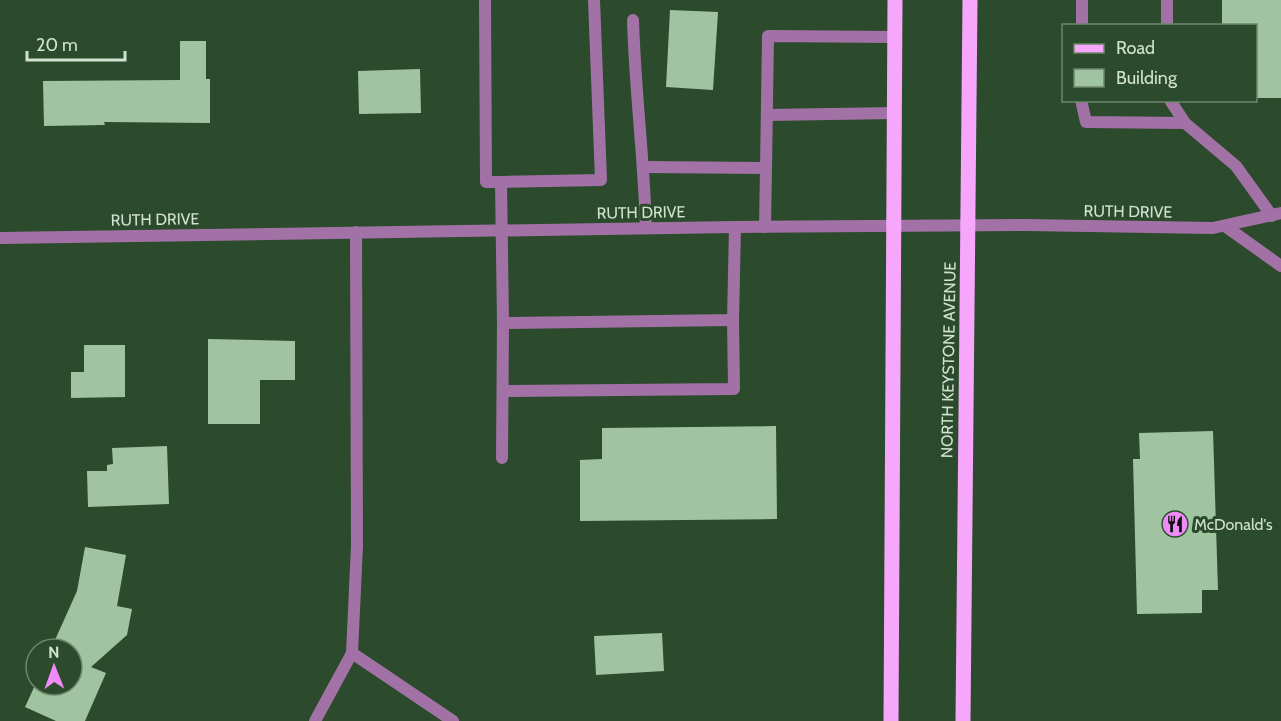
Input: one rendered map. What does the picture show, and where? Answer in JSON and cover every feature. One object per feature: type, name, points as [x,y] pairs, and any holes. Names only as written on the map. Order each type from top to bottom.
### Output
[{"type":"main road","points":[[891,721],[896,0]]},
{"type":"main road","name":"NORTH KEYSTONE AVENUE","points":[[963,721],[970,0]]},
{"type":"street","points":[[485,0],[486,182],[601,180],[594,0]]},
{"type":"street","points":[[1082,0],[1082,24]]},
{"type":"street","points":[[1167,0],[1167,24]]},
{"type":"street","points":[[633,20],[634,75],[639,103],[646,228]]},
{"type":"street","points":[[765,227],[768,36],[895,37]]},
{"type":"street","points":[[1081,102],[1086,122],[1185,123]]},
{"type":"street","points":[[1171,102],[1185,123],[1236,166],[1277,215]]},
{"type":"street","points":[[767,115],[895,113]]},
{"type":"street","points":[[644,167],[766,168]]},
{"type":"street","points":[[501,182],[502,458]]},
{"type":"street","name":"RUTH DRIVE","points":[[0,238],[735,227],[968,226],[1138,229],[1226,226],[1277,215]]},
{"type":"street","points":[[1226,226],[1281,266]]},
{"type":"street","points":[[502,391],[734,389],[735,227]]},
{"type":"street","points":[[315,721],[352,653],[357,546],[356,232]]},
{"type":"street","points":[[502,323],[733,320]]},
{"type":"street","points":[[352,653],[453,721]]},
{"type":"building","points":[[1222,0],[1281,0],[1281,98],[1257,98],[1257,24],[1222,24]]},
{"type":"building","points":[[670,10],[718,12],[713,90],[666,87]]},
{"type":"building","points":[[180,41],[206,41],[206,79],[210,79],[210,123],[104,122],[105,125],[44,126],[43,81],[180,80]]},
{"type":"building","points":[[420,69],[421,113],[359,114],[358,71]]},
{"type":"building","points":[[208,339],[295,341],[295,380],[260,380],[260,424],[208,424]]},
{"type":"building","points":[[84,345],[125,345],[125,397],[71,398],[71,372],[84,372]]},
{"type":"building","points":[[776,426],[777,519],[580,521],[580,460],[602,459],[602,428]]},
{"type":"building","name":"McDonald's","points":[[1213,431],[1218,590],[1202,590],[1202,613],[1137,614],[1133,459],[1140,459],[1139,433]]},
{"type":"building","points":[[167,446],[169,504],[88,507],[87,471],[107,471],[107,465],[113,464],[112,448]]},
{"type":"building","points":[[85,547],[126,555],[117,606],[132,609],[127,635],[91,667],[106,673],[85,721],[56,721],[25,707],[30,697],[84,697],[84,637],[56,637],[77,591]]},
{"type":"building","points":[[662,633],[664,671],[596,675],[594,636]]},
{"type":"place","name":"McDonald's","points":[[1175,524]]}]
